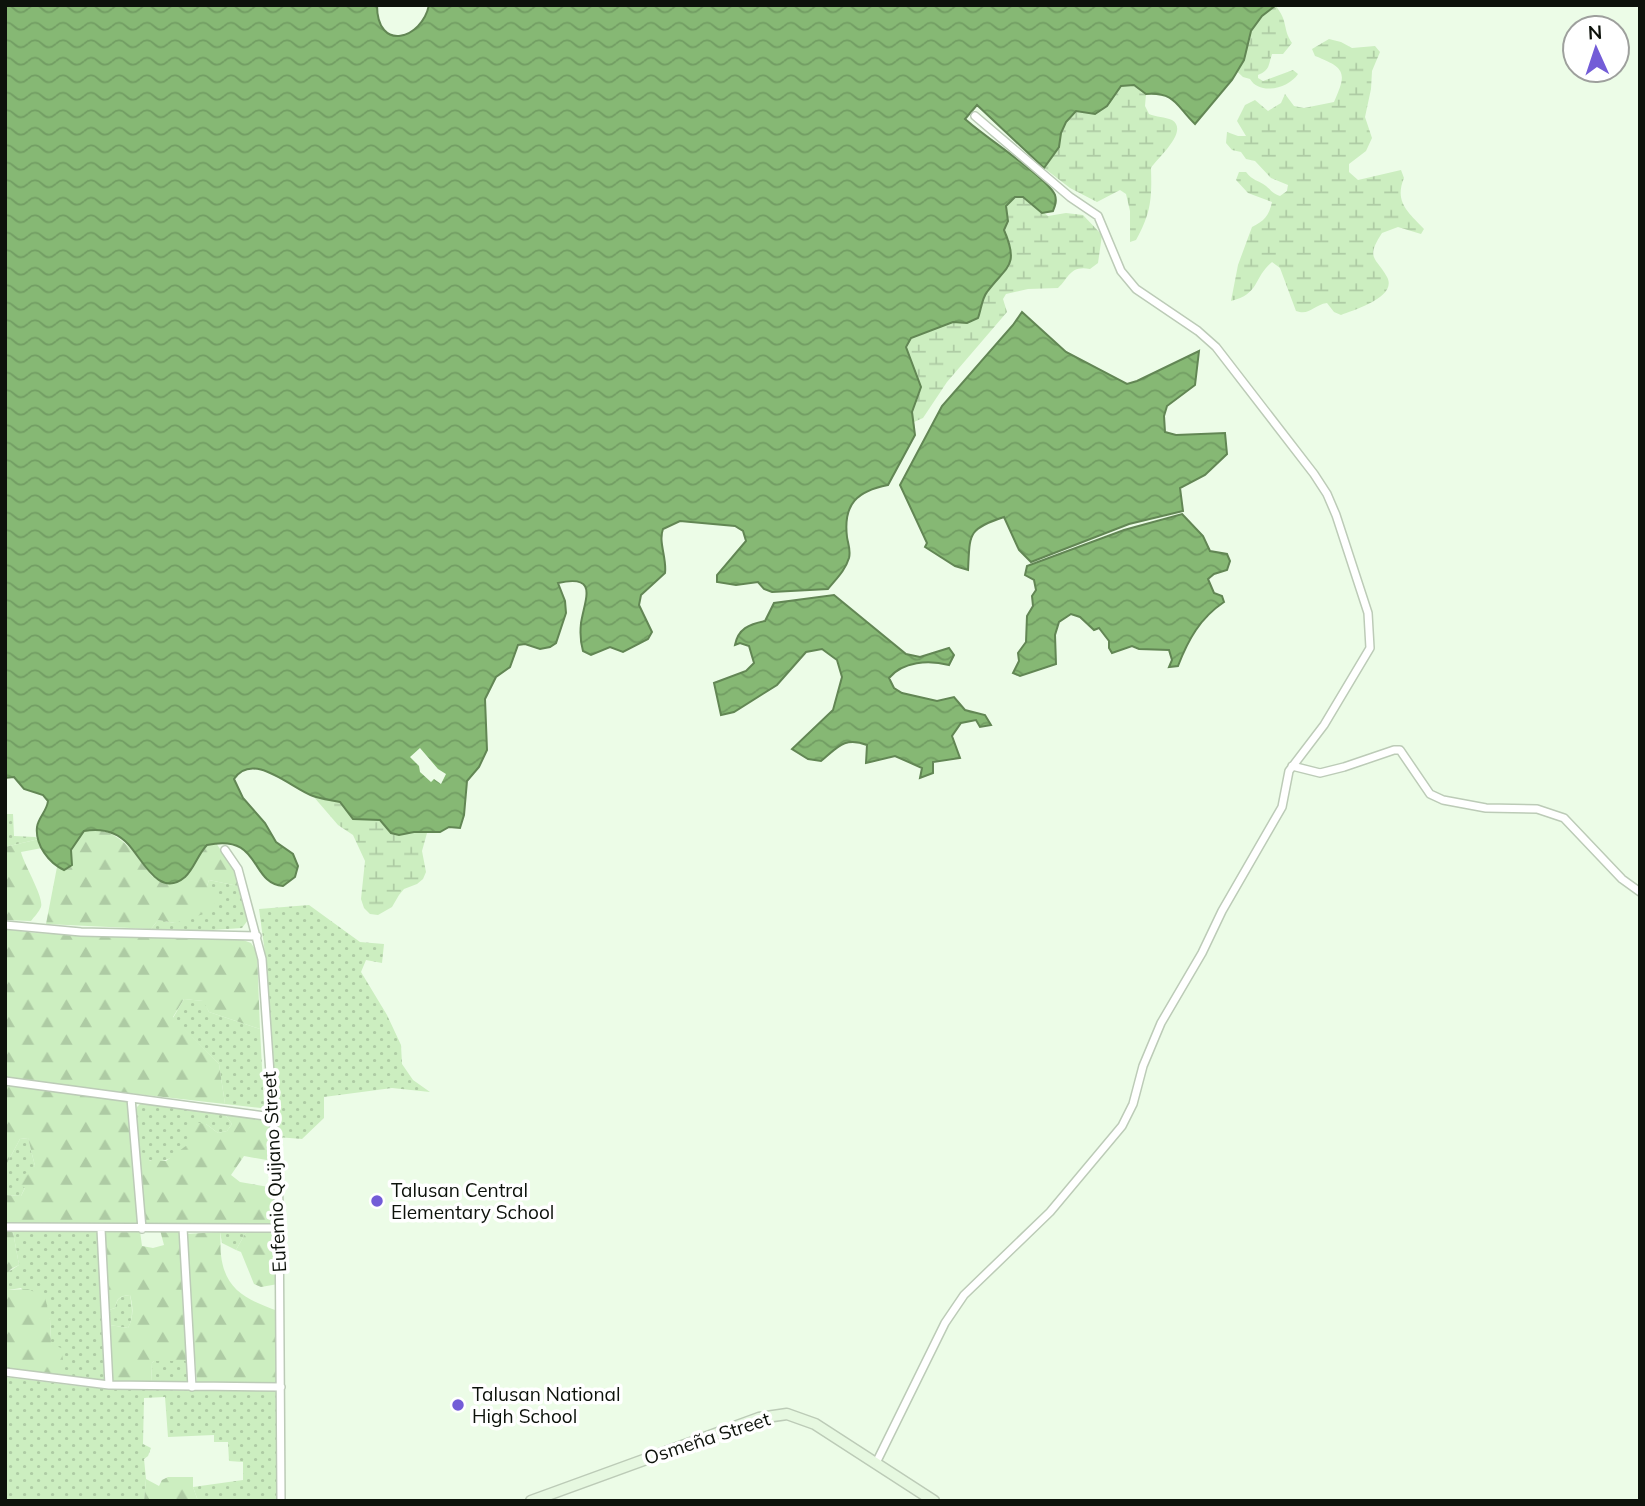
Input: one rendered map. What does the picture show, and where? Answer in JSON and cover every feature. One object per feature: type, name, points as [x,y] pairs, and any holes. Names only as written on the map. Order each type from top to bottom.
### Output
[{"type":"main road","name":"Osmeña Street","points":[[531,1501],[721,1430],[780,1414],[795,1415],[815,1424],[934,1501]]},
{"type":"street","points":[[877,1463],[945,1324],[964,1295],[1050,1212],[1122,1126],[1133,1104],[1143,1066],[1161,1023],[1282,807],[1289,771],[1324,725],[1370,648],[1368,613],[1327,494],[1314,474],[1216,347],[1198,331],[1136,289],[1121,271],[1098,216],[1070,197],[975,116]]},
{"type":"street","points":[[1292,766],[1320,773],[1400,750],[1430,794],[1444,800],[1486,808],[1537,809],[1564,818],[1622,879],[1640,892]]},
{"type":"street","name":"Eufemio Quijano Street","points":[[225,850],[238,869],[262,959],[280,1228],[281,1501]]},
{"type":"street","points":[[5,925],[82,932],[257,936]]},
{"type":"street","points":[[5,1082],[272,1117]]},
{"type":"street","points":[[131,1098],[142,1229]]},
{"type":"street","points":[[5,1227],[280,1228]]},
{"type":"street","points":[[183,1228],[192,1387]]},
{"type":"street","points":[[101,1229],[109,1385]]},
{"type":"street","points":[[5,1372],[109,1385],[281,1387]]},
{"type":"green space","points":[[1275,5],[1292,43],[1283,54],[1272,54],[1268,67],[1258,78],[1263,81],[1293,70],[1298,74],[1288,83],[1274,88],[1260,87],[1243,77],[1189,27]]},
{"type":"green space","points":[[1329,39],[1352,48],[1375,46],[1380,52],[1372,71],[1365,117],[1372,138],[1366,151],[1349,164],[1349,172],[1358,180],[1401,170],[1404,178],[1401,194],[1404,206],[1424,229],[1421,234],[1398,227],[1382,233],[1373,253],[1389,284],[1381,296],[1355,310],[1341,315],[1334,312],[1327,303],[1305,312],[1296,311],[1280,268],[1272,262],[1252,290],[1231,301],[1238,265],[1252,227],[1265,218],[1272,202],[1248,193],[1236,180],[1239,172],[1246,172],[1280,196],[1287,191],[1288,185],[1271,178],[1255,161],[1246,159],[1241,152],[1232,150],[1226,143],[1227,132],[1246,136],[1237,121],[1245,105],[1255,100],[1268,111],[1281,103],[1285,94],[1294,106],[1304,108],[1334,102],[1341,84],[1341,73],[1333,64],[1315,56],[1312,49]]},
{"type":"green space","points":[[1134,85],[1146,94],[1145,106],[1149,114],[1172,120],[1177,131],[1175,138],[1151,168],[1148,214],[1136,240],[1130,242],[1130,211],[1126,194],[1120,190],[1097,202],[1070,188],[1044,168],[1059,147],[1066,122],[1076,111],[1095,114],[1107,106],[1121,86]]},
{"type":"green space","points":[[1015,197],[1023,197],[1048,216],[1066,213],[1083,215],[1102,235],[1098,263],[1090,269],[1074,271],[1058,288],[1028,289],[1006,294],[1003,299],[1007,312],[947,382],[923,418],[914,422],[915,435],[798,429],[1008,221],[1006,206]]},
{"type":"green space","points":[[294,766],[356,812],[455,827],[427,833],[422,851],[426,872],[423,879],[404,889],[392,907],[378,915],[370,914],[361,899],[365,861],[353,835],[338,825],[313,796],[296,787]]},
{"type":"green space","points":[[5,814],[13,814],[14,836],[39,839],[5,847]]},
{"type":"green space","points":[[84,830],[105,831],[122,840],[153,877],[186,876],[207,845],[216,843],[233,868],[238,886],[209,880],[207,886],[217,898],[210,912],[175,923],[158,920],[151,929],[46,924],[57,867],[64,870],[71,850]]},
{"type":"green space","points":[[39,839],[42,848],[21,852],[40,896],[41,907],[31,921],[5,920],[5,847]]},
{"type":"green space","points":[[209,880],[238,886],[248,920],[242,928],[184,932],[151,929],[158,920],[175,923],[207,886]]},
{"type":"green space","points":[[309,905],[360,942],[384,944],[382,963],[366,960],[361,972],[387,1015],[401,1045],[402,1064],[413,1080],[430,1092],[392,1088],[324,1097],[324,1118],[302,1139],[277,1137],[265,953],[259,909]]},
{"type":"green space","points":[[5,929],[36,933],[243,940],[251,943],[257,952],[260,1029],[209,1012],[203,1001],[184,999],[173,1017],[219,1064],[225,1104],[5,1079]]},
{"type":"green space","points":[[184,999],[204,1001],[209,1012],[260,1029],[264,1106],[261,1108],[225,1104],[219,1064],[173,1018]]},
{"type":"green space","points":[[5,1085],[128,1101],[139,1225],[5,1224],[5,1195],[21,1196],[25,1188],[18,1183],[19,1176],[30,1172],[35,1166],[28,1138],[20,1139],[5,1167]]},
{"type":"green space","points":[[141,1103],[224,1113],[232,1124],[227,1131],[218,1133],[206,1124],[189,1144],[175,1155],[152,1161],[137,1152],[137,1107]]},
{"type":"green space","points":[[224,1113],[269,1119],[271,1122],[272,1161],[244,1156],[231,1175],[240,1182],[275,1188],[276,1223],[146,1224],[143,1220],[137,1152],[145,1153],[150,1161],[166,1161],[187,1145],[192,1122],[206,1124],[218,1133],[227,1131],[232,1124]]},
{"type":"green space","points":[[28,1138],[35,1166],[21,1196],[5,1195],[5,1167],[20,1139]]},
{"type":"green space","points":[[160,1230],[179,1231],[181,1234],[189,1361],[154,1361],[151,1384],[115,1383],[110,1325],[128,1328],[132,1307],[130,1295],[119,1298],[115,1308],[109,1310],[104,1232],[140,1231],[142,1246],[153,1248],[164,1245]]},
{"type":"green space","points":[[99,1231],[107,1381],[66,1378],[51,1344],[50,1319],[21,1288],[8,1290],[5,1287],[5,1274],[19,1265],[13,1232]]},
{"type":"green space","points":[[5,1232],[13,1232],[19,1265],[5,1276]]},
{"type":"green space","points":[[220,1232],[246,1232],[236,1250],[222,1243]]},
{"type":"green space","points":[[220,1232],[223,1267],[233,1286],[257,1303],[278,1311],[280,1383],[197,1383],[185,1234]]},
{"type":"green space","points":[[246,1232],[277,1233],[278,1284],[261,1287],[254,1284],[241,1252],[236,1250]]},
{"type":"green space","points":[[5,1287],[9,1290],[28,1289],[45,1297],[50,1319],[51,1344],[61,1348],[66,1378],[5,1369]]},
{"type":"green space","points":[[130,1295],[132,1316],[128,1328],[110,1325],[109,1310],[115,1308],[120,1298]]},
{"type":"green space","points":[[154,1361],[189,1361],[188,1385],[151,1384]]},
{"type":"green space","points":[[5,1377],[86,1387],[276,1391],[279,1397],[278,1501],[198,1501],[193,1487],[243,1480],[243,1462],[229,1461],[228,1442],[214,1442],[214,1435],[168,1437],[165,1397],[144,1398],[143,1444],[151,1448],[144,1459],[144,1501],[5,1501]]},
{"type":"green space","points":[[168,1477],[193,1477],[198,1501],[144,1501],[146,1479],[159,1486],[162,1480]]},
{"type":"water","points":[[5,5],[377,5],[379,20],[384,30],[400,36],[418,26],[429,5],[1275,6],[1262,16],[1251,31],[1244,60],[1232,80],[1195,124],[1170,98],[1146,94],[1134,85],[1121,86],[1107,106],[1095,114],[1076,111],[1066,122],[1059,147],[1044,168],[977,105],[965,119],[1040,178],[1055,195],[1055,205],[1053,211],[1042,213],[1023,197],[1015,197],[1006,206],[1008,221],[1004,230],[1011,259],[1005,271],[985,295],[978,318],[967,323],[953,322],[911,338],[906,347],[921,387],[912,412],[915,435],[888,485],[860,495],[850,508],[846,526],[849,558],[843,571],[828,589],[772,592],[764,589],[758,582],[736,585],[717,582],[717,575],[746,541],[743,531],[735,526],[680,521],[663,529],[661,539],[665,573],[641,595],[639,605],[652,632],[648,639],[623,652],[610,647],[591,655],[583,651],[581,640],[586,597],[584,585],[571,581],[558,583],[565,601],[566,613],[556,643],[540,649],[525,644],[518,645],[510,667],[496,677],[485,699],[487,750],[479,767],[467,781],[460,828],[449,827],[440,832],[399,835],[391,833],[380,820],[353,819],[340,802],[313,796],[262,770],[251,768],[242,771],[234,779],[243,798],[265,823],[276,842],[293,854],[298,866],[295,877],[283,886],[272,883],[265,877],[246,852],[225,843],[207,845],[185,877],[176,883],[167,883],[152,875],[123,840],[113,833],[96,830],[84,831],[71,850],[72,865],[64,870],[48,858],[38,840],[38,824],[48,801],[43,795],[24,789],[14,777],[5,778]]},
{"type":"water","points":[[1022,312],[1066,352],[1127,384],[1199,351],[1195,385],[1167,406],[1164,416],[1165,432],[1176,435],[1225,433],[1227,454],[1205,475],[1180,488],[1183,511],[1129,524],[1031,562],[1019,550],[1004,517],[983,525],[973,534],[968,570],[955,566],[925,547],[927,543],[900,485],[942,406]]},
{"type":"water","points":[[1182,514],[1203,536],[1210,551],[1227,554],[1230,561],[1227,570],[1208,579],[1214,593],[1222,596],[1224,602],[1208,615],[1196,630],[1178,666],[1169,667],[1172,660],[1169,650],[1139,649],[1132,646],[1112,653],[1109,641],[1099,628],[1094,630],[1080,617],[1071,614],[1059,622],[1055,635],[1056,664],[1020,676],[1013,673],[1019,661],[1018,653],[1026,642],[1027,616],[1033,606],[1032,596],[1036,590],[1034,580],[1025,575],[1027,566],[1124,530]]},
{"type":"water","points":[[834,595],[906,654],[920,657],[949,648],[954,655],[949,665],[917,663],[901,668],[889,678],[894,688],[902,693],[937,701],[954,697],[965,710],[985,715],[991,725],[980,727],[976,720],[961,723],[952,736],[960,758],[933,762],[933,773],[920,778],[922,768],[895,756],[866,763],[867,745],[859,743],[841,745],[821,761],[808,759],[792,749],[833,710],[842,677],[837,660],[822,649],[806,652],[777,685],[734,712],[721,715],[714,683],[746,671],[754,663],[749,646],[740,643],[735,645],[742,631],[765,621],[774,603]]},
{"type":"pier","points":[[420,748],[438,769],[446,774],[441,784],[434,779],[431,782],[410,757]]},
{"type":"place","name":"Talusan Central Elementary School","points":[[377,1201]]},
{"type":"place","name":"Talusan National High School","points":[[458,1405]]}]
